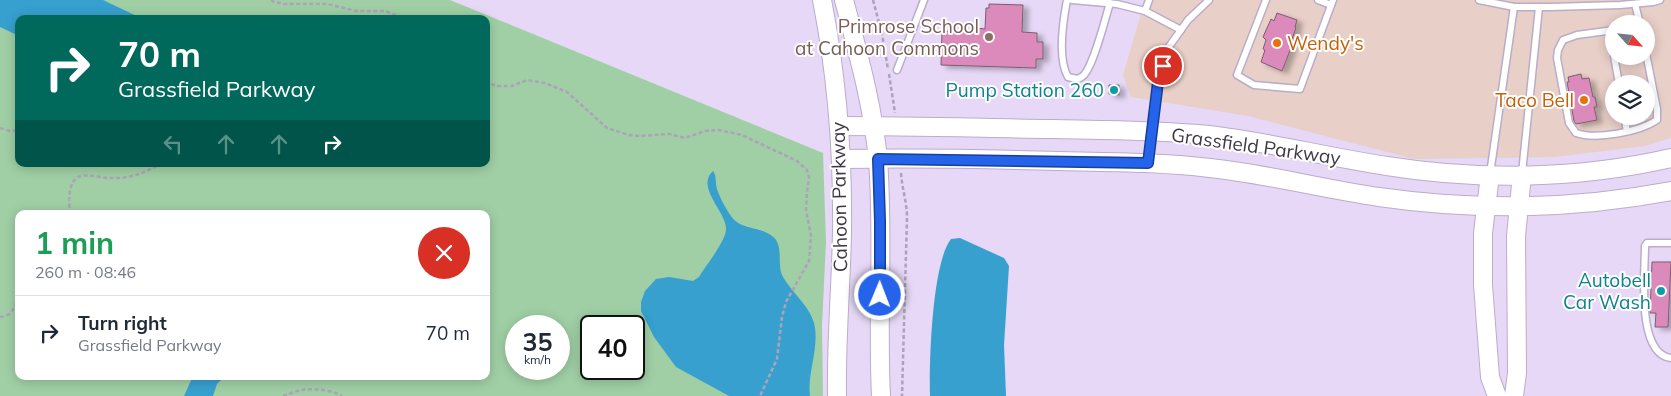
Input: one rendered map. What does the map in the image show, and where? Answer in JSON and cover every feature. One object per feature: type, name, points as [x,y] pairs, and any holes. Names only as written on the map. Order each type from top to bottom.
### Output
[{"type":"street","name":"Cahoon Parkway","points":[[822,0],[831,50],[841,160],[842,235],[837,326],[837,396]]},
{"type":"street","name":"Cahoon Parkway","points":[[844,0],[874,126],[878,159],[881,396]]},
{"type":"street","name":"Grassfield Parkway","points":[[839,126],[1152,131],[1234,139],[1411,169],[1490,175],[1597,170],[1671,158]]},
{"type":"street","name":"Grassfield Parkway","points":[[841,160],[899,158],[1148,163],[1210,168],[1403,200],[1486,206],[1592,202],[1671,191]]},
{"type":"street","points":[[1490,175],[1482,241],[1485,331],[1490,376],[1497,396]]},
{"type":"street","points":[[1514,396],[1517,373],[1515,263],[1518,206],[1522,175]]},
{"type":"lane","points":[[897,70],[924,0]]},
{"type":"lane","points":[[1067,0],[1063,20],[1063,68],[1068,77],[1077,79],[1083,76],[1089,64],[1103,28],[1110,3]]},
{"type":"lane","points":[[1072,0],[1110,3],[1145,11],[1181,30]]},
{"type":"lane","points":[[1145,11],[1149,0]]},
{"type":"lane","points":[[1148,163],[1158,82],[1168,48],[1188,20],[1209,0]]},
{"type":"lane","points":[[1266,0],[1238,75],[1254,85],[1300,89],[1332,3],[1318,0]]},
{"type":"lane","points":[[1478,0],[1514,7],[1635,4],[1660,0]]},
{"type":"lane","points":[[1635,4],[1638,15]]},
{"type":"lane","points":[[1490,175],[1514,7]]},
{"type":"lane","points":[[1522,175],[1539,7]]},
{"type":"lane","points":[[1605,31],[1577,35],[1563,40],[1558,50],[1557,58],[1569,123],[1576,133],[1593,137],[1648,126],[1657,120],[1657,109],[1648,65]]},
{"type":"lane","points":[[1626,125],[1627,131]]},
{"type":"lane","points":[[1671,243],[1648,244],[1645,246],[1647,329],[1656,351],[1665,357],[1671,358]]},
{"type":"path","points":[[271,0],[285,4],[328,4],[356,11],[385,11],[396,15]]},
{"type":"path","points":[[873,0],[882,34],[896,126]]},
{"type":"path","points":[[490,83],[495,86],[512,86],[527,80],[545,83],[567,92],[607,128],[629,135],[669,134],[685,138],[705,131],[720,130],[742,135],[797,161],[807,170],[809,178],[806,210],[811,236],[811,254],[786,302],[782,317],[777,360],[760,396]]},
{"type":"path","points":[[0,128],[15,130]]},
{"type":"path","points":[[899,158],[902,186],[906,197],[907,218],[902,396]]},
{"type":"path","points":[[70,210],[71,186],[78,177],[110,179],[140,175],[155,167]]},
{"type":"path","points":[[0,317],[9,315],[15,307]]},
{"type":"path","points":[[283,396],[302,390],[320,390],[337,393],[342,396]]},
{"type":"shaded area","points":[[1145,0],[1671,0],[1671,138],[1645,146],[1554,157],[1414,159],[1248,116],[1131,97],[1123,75]]},
{"type":"green space","points":[[0,0],[450,0],[487,15],[15,15],[15,167],[490,167],[490,16],[823,153],[826,242],[822,325],[823,396],[0,396]]},
{"type":"water","points":[[0,0],[103,0],[135,15],[15,15],[15,34],[0,27]]},
{"type":"water","points":[[713,171],[720,196],[731,216],[739,224],[767,233],[776,239],[782,275],[812,316],[815,332],[815,350],[810,378],[810,396],[729,396],[676,367],[654,337],[645,319],[645,315],[641,311],[641,302],[645,291],[656,279],[669,277],[693,281],[699,277],[723,240],[726,229],[725,223],[709,192],[708,177]]},
{"type":"water","points":[[960,238],[1004,258],[1009,266],[1004,345],[1006,396],[930,396],[933,314],[940,269],[945,251],[951,239]]},
{"type":"water","points":[[191,380],[221,380],[217,384],[213,396],[184,396]]},
{"type":"building","name":"Primrose School at Cahoon Commons","points":[[989,4],[1023,5],[1022,32],[1037,33],[1037,42],[1043,42],[1043,59],[1036,59],[1036,68],[941,65],[942,31],[976,32],[976,28],[985,29],[986,8],[989,8]]},
{"type":"building","name":"Wendy's","points":[[1277,13],[1297,20],[1289,47],[1291,48],[1282,71],[1261,62],[1266,40],[1263,37],[1271,19],[1274,21]]},
{"type":"building","name":"Taco Bell","points":[[1581,74],[1582,79],[1589,78],[1597,107],[1594,107],[1597,120],[1576,124],[1567,82],[1569,82],[1568,77]]},
{"type":"building","name":"Pump Station 260","points":[[1109,85],[1119,85],[1119,95],[1109,94]]},
{"type":"building","name":"Autobell Car Wash","points":[[1652,262],[1671,262],[1668,327],[1655,327],[1656,313],[1650,313]]},
{"type":"place","name":"Primrose School at Cahoon Commons","points":[[989,37]]},
{"type":"place","name":"Wendy's","points":[[1277,43]]},
{"type":"place","name":"Pump Station 260","points":[[1114,90]]},
{"type":"place","name":"Taco Bell","points":[[1584,100]]},
{"type":"place","name":"Autobell Car Wash","points":[[1661,291]]},
{"type":"route","points":[[880,295],[878,159],[912,158],[1148,163],[1158,82],[1163,66]]}]
